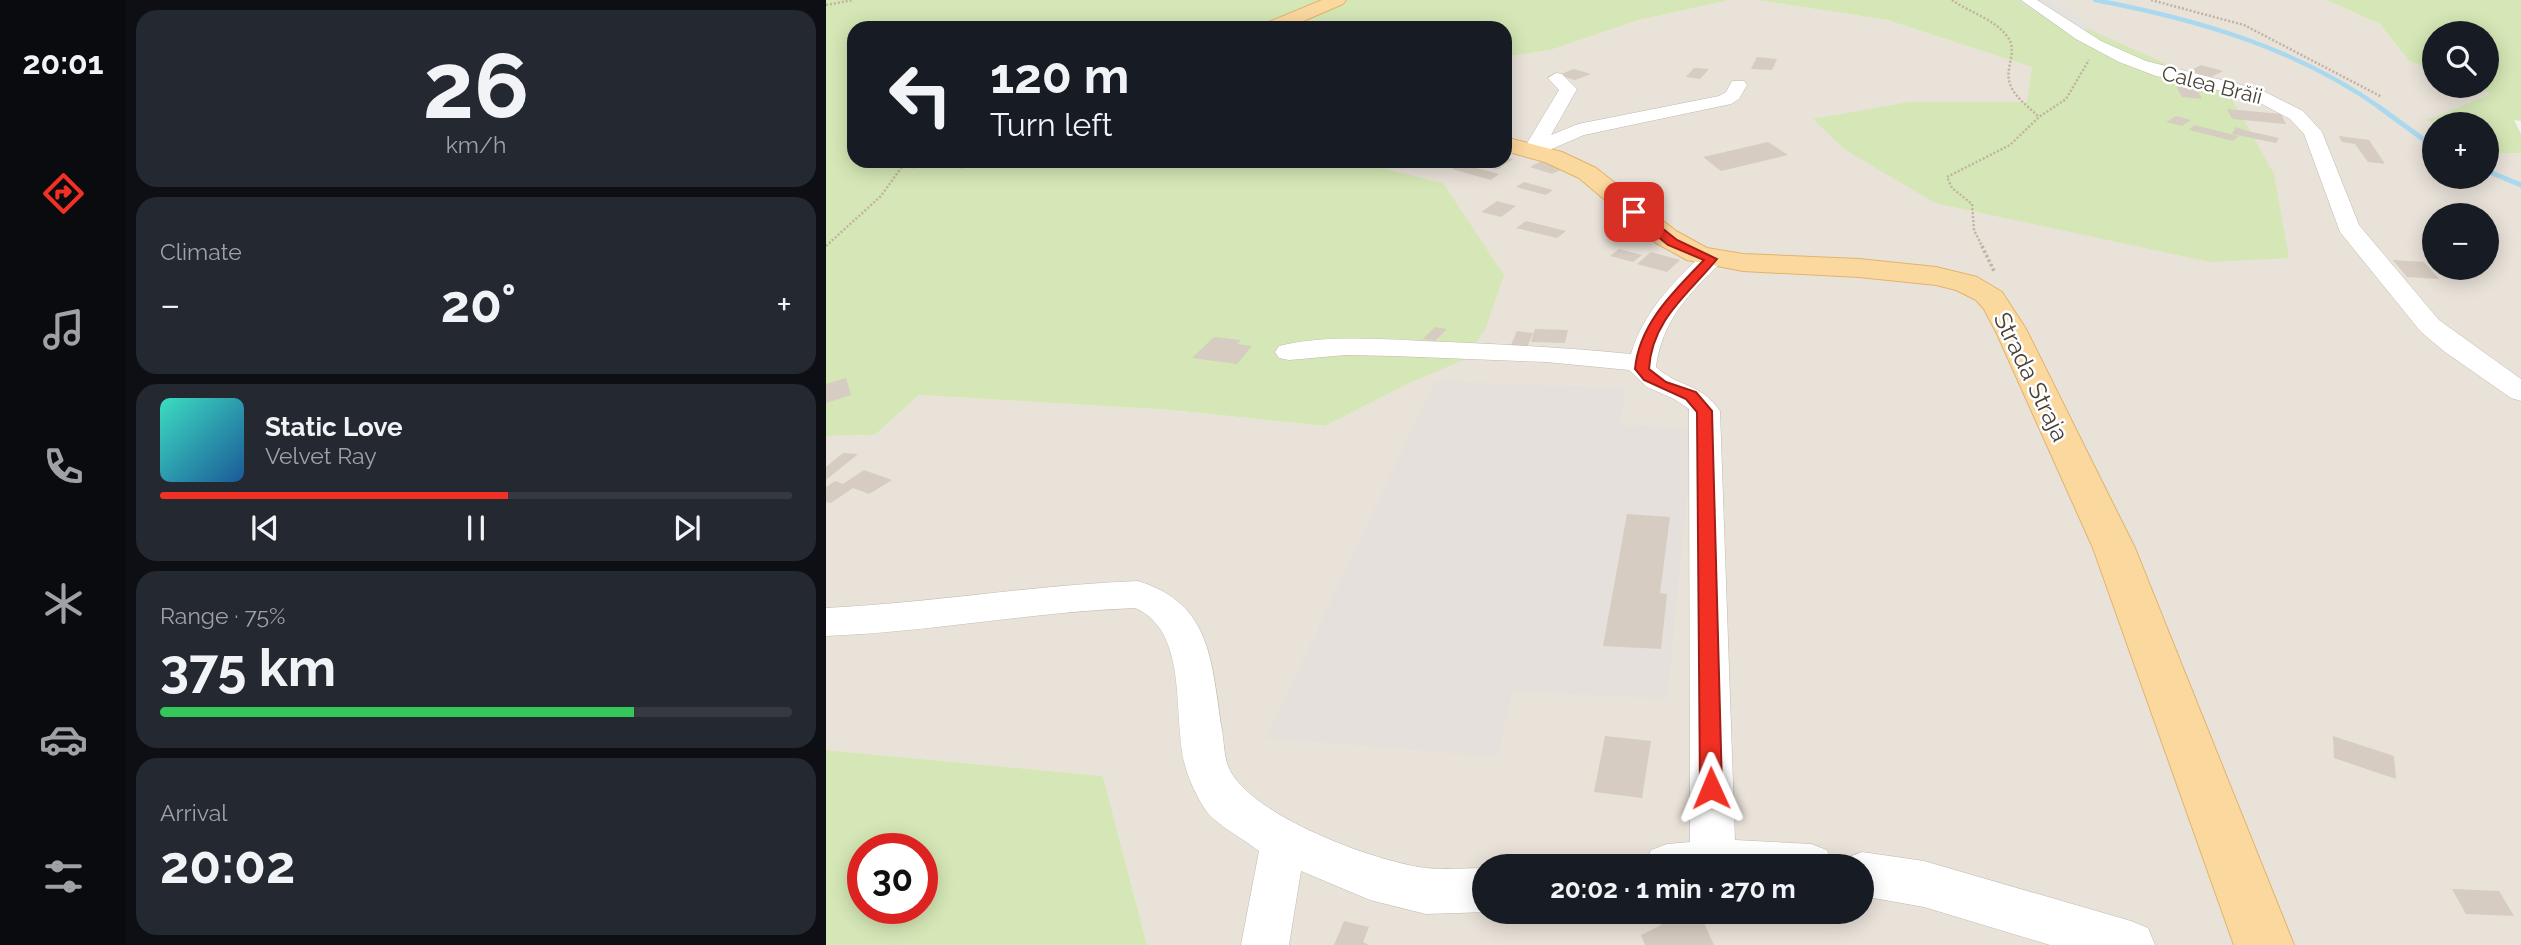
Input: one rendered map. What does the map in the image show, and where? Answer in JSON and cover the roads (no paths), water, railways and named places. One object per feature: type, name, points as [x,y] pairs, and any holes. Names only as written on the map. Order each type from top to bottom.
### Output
[{"type":"main road","points":[[1288,21],[1338,0]]},
{"type":"main road","name":"Strada Straja","points":[[1519,147],[1567,162],[1586,172],[1601,182],[1653,229],[1688,250],[1711,259],[1924,274],[1965,283],[1987,294],[2013,334],[2114,548],[2264,945]]},
{"type":"street","name":"Calea Brăii","points":[[2028,0],[2109,51],[2155,70],[2255,93],[2289,108],[2313,131],[2348,227],[2430,326],[2521,392]]},
{"type":"street","points":[[1519,147],[1568,89],[1556,78]]},
{"type":"street","points":[[1519,147],[1578,130],[1725,100],[1736,91],[1738,85]]},
{"type":"street","points":[[1711,259],[1666,306],[1654,328],[1642,369],[1649,377],[1691,396],[1705,411],[1713,854]]},
{"type":"street","points":[[1289,352],[1346,347],[1393,348],[1546,354],[1643,363]]},
{"type":"street","points":[[826,622],[908,617],[1070,597],[1138,594],[1157,602],[1178,622],[1191,655],[1206,768],[1223,799],[1283,842],[1370,878],[1426,891],[1472,891]]},
{"type":"street","points":[[1265,945],[1283,842]]},
{"type":"street","points":[[1874,876],[1924,884],[2131,945]]},
{"type":"waterway","points":[[2095,0],[2170,16],[2244,39],[2316,69],[2380,108]]},
{"type":"waterway","points":[[2380,108],[2422,138]]},
{"type":"waterway","points":[[2499,176],[2521,185]]}]
